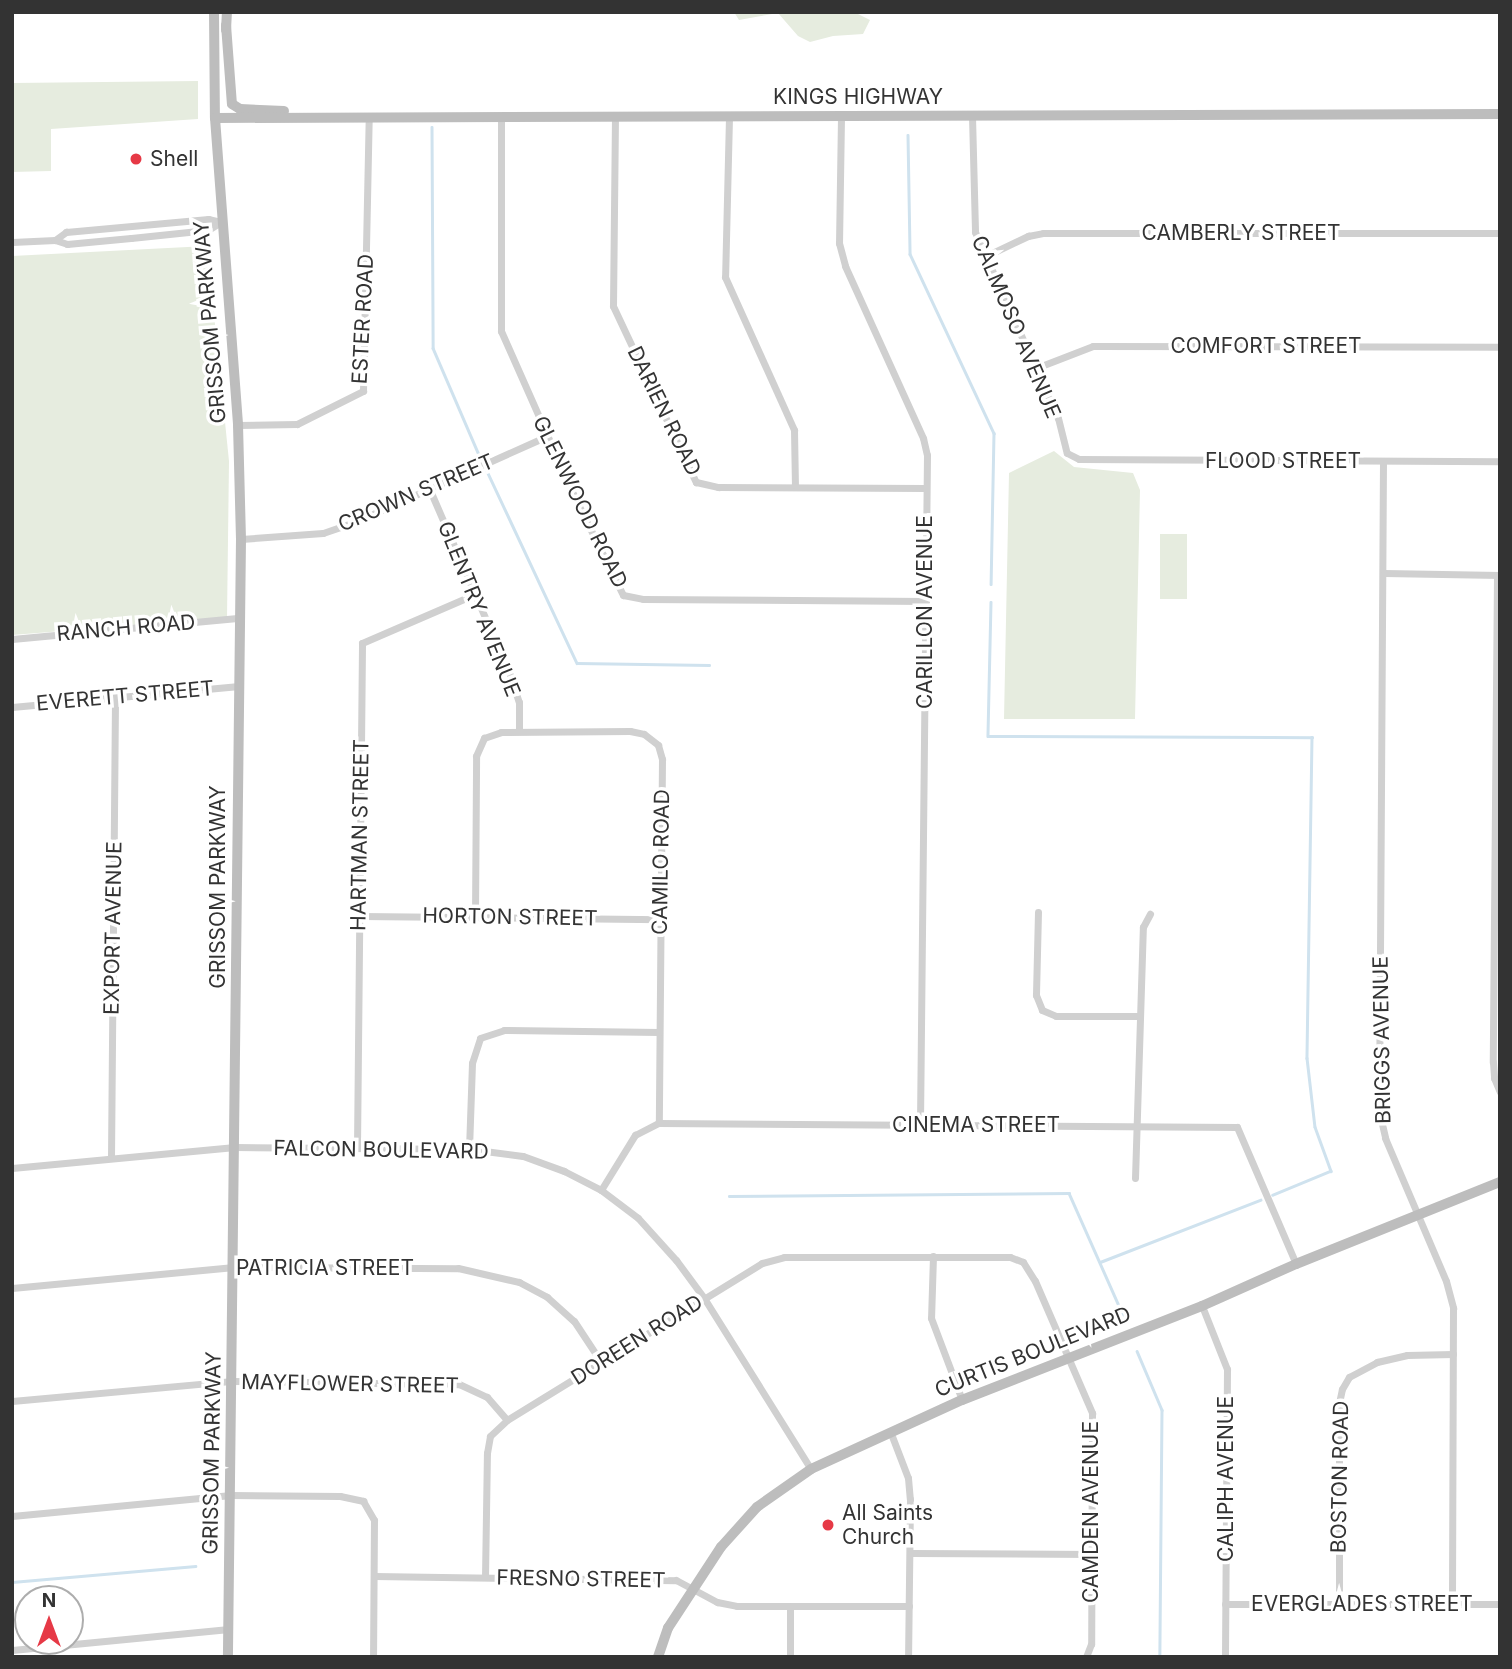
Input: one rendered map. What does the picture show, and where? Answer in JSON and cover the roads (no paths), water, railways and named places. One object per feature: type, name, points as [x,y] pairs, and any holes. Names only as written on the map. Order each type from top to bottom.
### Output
[{"type":"street","name":"GRISSOM PARKWAY","points":[[214,12],[215,118],[238,425],[241,539],[229,1657]]},
{"type":"street","name":"GRISSOM PARKWAY","points":[[215,118],[227,12]]},
{"type":"street","points":[[226,25],[232,104],[240,109],[291,111],[306,117]]},
{"type":"street","name":"KINGS HIGHWAY","points":[[215,118],[1500,114]]},
{"type":"street","name":"ESTER ROAD","points":[[238,425],[297,424],[363,391],[369,116]]},
{"type":"street","name":"GLENWOOD ROAD","points":[[501,116],[501,331],[547,436],[623,595],[643,599],[926,601]]},
{"type":"street","name":"DARIEN ROAD","points":[[615,116],[613,306],[687,468],[696,482],[719,487],[795,485],[926,488]]},
{"type":"street","name":"CALMOSO AVENUE","points":[[972,116],[972,220],[1058,418],[1067,453]]},
{"type":"street","points":[[729,117],[725,277],[794,430],[795,485]]},
{"type":"street","name":"CARILLON AVENUE","points":[[841,117],[839,243],[845,267],[923,438],[926,601],[920,1125]]},
{"type":"street","points":[[55,240],[66,232],[208,219],[221,222]]},
{"type":"street","points":[[12,242],[55,240],[67,244],[208,230],[221,222]]},
{"type":"street","name":"CAMBERLY STREET","points":[[986,256],[1028,236],[1043,233],[1500,233]]},
{"type":"street","name":"COMFORT STREET","points":[[1036,368],[1093,346],[1500,347]]},
{"type":"street","name":"CROWN STREET","points":[[241,539],[323,533],[355,522],[547,436]]},
{"type":"street","name":"FLOOD STREET","points":[[1067,453],[1079,459],[1500,461]]},
{"type":"street","name":"BRIGGS AVENUE","points":[[1383,461],[1379,1111],[1385,1138],[1446,1281],[1453,1307],[1452,1604]]},
{"type":"street","name":"GLENTRY AVENUE","points":[[429,488],[473,595],[510,675],[519,702],[519,732]]},
{"type":"street","points":[[1384,573],[1499,575],[1493,1062],[1494,1077],[1500,1091]]},
{"type":"street","name":"HARTMAN STREET","points":[[357,1148],[362,643],[473,595]]},
{"type":"street","name":"RANCH ROAD","points":[[12,639],[240,618]]},
{"type":"street","name":"EVERETT STREET","points":[[12,707],[239,686]]},
{"type":"street","name":"EXPORT AVENUE","points":[[111,1158],[116,698]]},
{"type":"street","name":"CAMILO ROAD","points":[[519,732],[630,731],[644,734],[658,745],[662,759],[659,1124]]},
{"type":"street","points":[[475,916],[475,756],[484,738],[501,732],[519,732]]},
{"type":"street","points":[[1038,912],[1036,995],[1042,1010],[1056,1016],[1140,1016]]},
{"type":"street","points":[[1135,1178],[1143,927],[1150,914]]},
{"type":"street","name":"HORTON STREET","points":[[360,916],[661,919]]},
{"type":"street","points":[[469,1149],[472,1063],[480,1038],[504,1030],[659,1032]]},
{"type":"street","points":[[601,1190],[635,1135],[659,1124]]},
{"type":"street","name":"CINEMA STREET","points":[[659,1124],[1237,1127],[1296,1264]]},
{"type":"street","name":"FALCON BOULEVARD","points":[[12,1168],[235,1147],[469,1149],[523,1156],[564,1171],[601,1190],[638,1218],[676,1260],[704,1298],[811,1469]]},
{"type":"street","name":"CURTIS BOULEVARD","points":[[658,1657],[668,1628],[721,1547],[757,1507],[811,1469],[962,1400],[1202,1306],[1296,1264],[1500,1182]]},
{"type":"street","points":[[933,1256],[931,1318],[962,1400]]},
{"type":"street","name":"DOREEN ROAD","points":[[485,1577],[487,1453],[490,1436],[507,1420],[762,1263],[784,1257],[933,1256]]},
{"type":"street","name":"CAMDEN AVENUE","points":[[933,1256],[1010,1257],[1023,1262],[1035,1281],[1091,1413],[1093,1554],[1091,1644],[1086,1657]]},
{"type":"street","name":"PATRICIA STREET","points":[[12,1288],[234,1267],[458,1268],[489,1272],[519,1282],[547,1297],[574,1321],[601,1362]]},
{"type":"street","name":"CALIPH AVENUE","points":[[1202,1306],[1227,1369],[1225,1657]]},
{"type":"street","name":"BOSTON ROAD","points":[[1339,1604],[1339,1403],[1342,1389],[1349,1377],[1377,1362],[1407,1355],[1453,1354]]},
{"type":"street","name":"MAYFLOWER STREET","points":[[12,1401],[233,1381],[459,1384],[487,1397],[507,1420]]},
{"type":"street","points":[[890,1431],[908,1478],[911,1553],[908,1657]]},
{"type":"street","points":[[12,1516],[231,1495],[340,1496],[363,1501],[374,1520],[373,1657]]},
{"type":"street","points":[[911,1553],[1093,1554]]},
{"type":"street","name":"FRESNO STREET","points":[[374,1576],[676,1580],[717,1602],[737,1606],[909,1606]]},
{"type":"street","name":"EVERGLADES STREET","points":[[1225,1604],[1500,1604]]},
{"type":"street","points":[[790,1606],[790,1657]]},
{"type":"street","points":[[12,1650],[229,1629]]},
{"type":"waterway","points":[[432,127],[433,348],[480,457]]},
{"type":"waterway","points":[[908,135],[910,254],[994,433],[991,584]]},
{"type":"waterway","points":[[487,471],[577,663],[709,665]]},
{"type":"waterway","points":[[991,602],[988,736],[1312,737],[1307,1058],[1315,1127],[1331,1171],[1273,1195]]},
{"type":"waterway","points":[[729,1196],[1069,1193],[1123,1315]]},
{"type":"waterway","points":[[1100,1262],[1260,1200]]},
{"type":"waterway","points":[[1137,1351],[1162,1410],[1160,1657]]},
{"type":"waterway","points":[[12,1582],[195,1566]]},
{"type":"place","name":"Shell","points":[[136,159]]},
{"type":"place","name":"All Saints Church","points":[[828,1525]]}]
